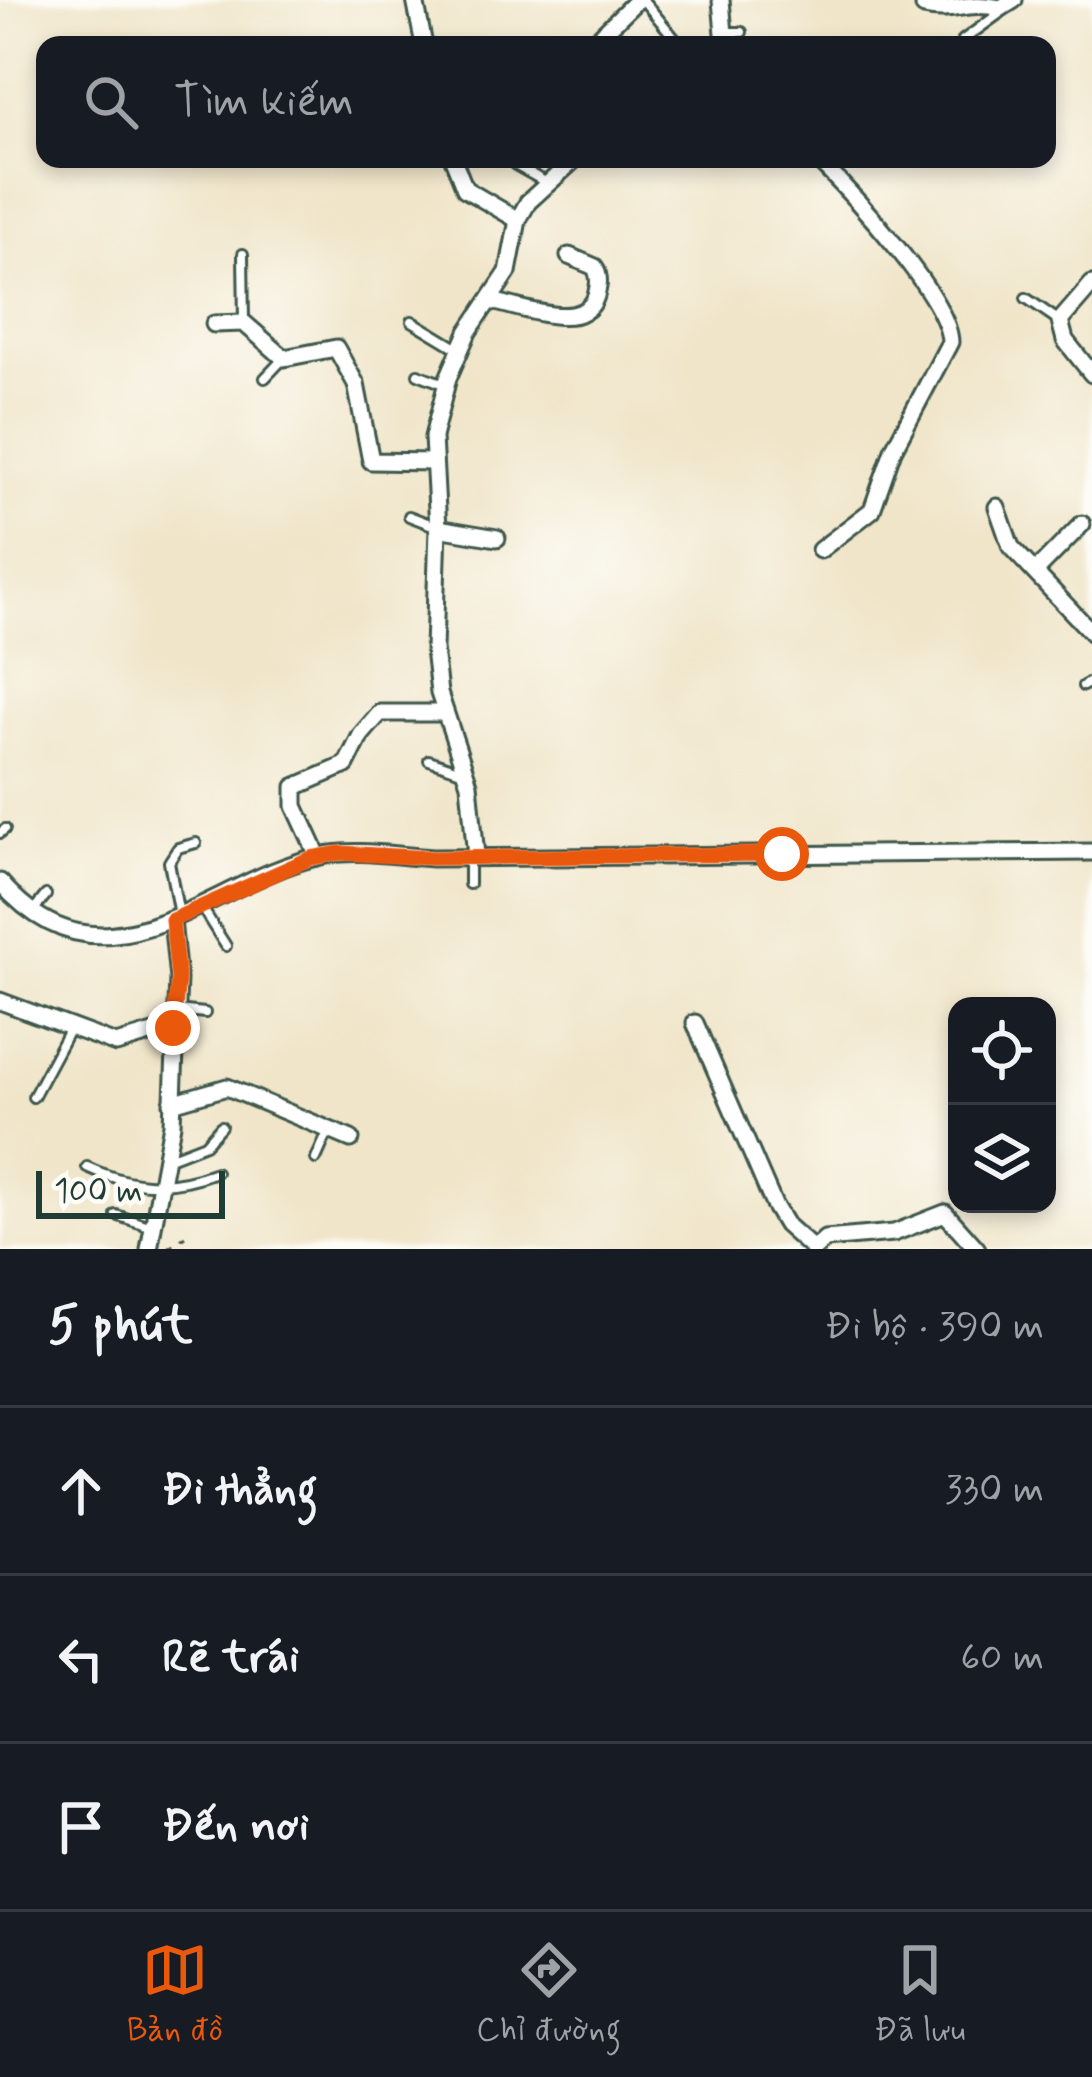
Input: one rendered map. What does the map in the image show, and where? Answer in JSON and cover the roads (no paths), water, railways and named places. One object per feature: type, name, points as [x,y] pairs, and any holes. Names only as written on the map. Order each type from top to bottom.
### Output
[{"type":"street","points":[[415,0],[422,36]]},
{"type":"street","points":[[601,36],[640,0]]},
{"type":"street","points":[[721,0],[724,36]]},
{"type":"street","points":[[924,7],[942,11],[975,0],[1011,4]]},
{"type":"street","points":[[457,168],[465,189],[518,220]]},
{"type":"street","points":[[472,857],[465,773],[445,713],[434,649],[438,529],[433,437],[460,350],[515,250],[518,220],[566,168]]},
{"type":"street","points":[[820,550],[852,534],[880,498],[893,451],[948,352],[950,332],[868,211],[826,168]]},
{"type":"street","points":[[490,301],[570,318],[585,314],[592,308],[599,275],[595,267],[568,256]]},
{"type":"street","points":[[1092,284],[1064,309],[1060,321],[1065,340],[1092,374]]},
{"type":"street","points":[[214,324],[244,323],[284,358],[336,349],[356,384],[371,461],[434,462]]},
{"type":"street","points":[[997,507],[1011,547],[1086,613],[1092,633]]},
{"type":"street","points":[[1035,572],[1082,524]]},
{"type":"street","points":[[438,529],[497,538]]},
{"type":"street","points":[[308,860],[295,787],[346,765],[380,713],[445,713]]},
{"type":"street","points":[[0,882],[32,913],[68,931],[99,934],[153,929],[308,860],[1092,852]]},
{"type":"street","points":[[148,1249],[168,1158],[176,918]]},
{"type":"street","points":[[0,1000],[116,1044],[173,1028]]},
{"type":"street","points":[[695,1023],[774,1205],[785,1225],[813,1249],[825,1239],[894,1233],[945,1213],[977,1249]]},
{"type":"street","points":[[172,1103],[226,1088],[351,1139]]},
{"type":"lane","points":[[640,0],[672,36]]},
{"type":"lane","points":[[968,36],[1011,4]]},
{"type":"lane","points":[[730,36],[742,32]]},
{"type":"lane","points":[[520,168],[549,184]]},
{"type":"lane","points":[[243,254],[244,323]]},
{"type":"lane","points":[[1026,298],[1060,321]]},
{"type":"lane","points":[[412,321],[460,350]]},
{"type":"lane","points":[[265,378],[284,358]]},
{"type":"lane","points":[[418,374],[446,385]]},
{"type":"lane","points":[[409,516],[438,529]]},
{"type":"lane","points":[[429,760],[465,773]]},
{"type":"lane","points":[[176,918],[169,862],[178,848],[196,843]]},
{"type":"lane","points":[[469,884],[472,857]]},
{"type":"lane","points":[[32,913],[46,895]]},
{"type":"lane","points":[[201,907],[226,946]]},
{"type":"lane","points":[[175,1010],[205,1012]]},
{"type":"lane","points":[[33,1097],[70,1027]]},
{"type":"lane","points":[[168,1158],[205,1144],[221,1126]]},
{"type":"lane","points":[[316,1160],[328,1132]]},
{"type":"lane","points":[[87,1167],[125,1183],[164,1187],[216,1172]]},
{"type":"lane","points":[[116,1215],[153,1227]]}]
